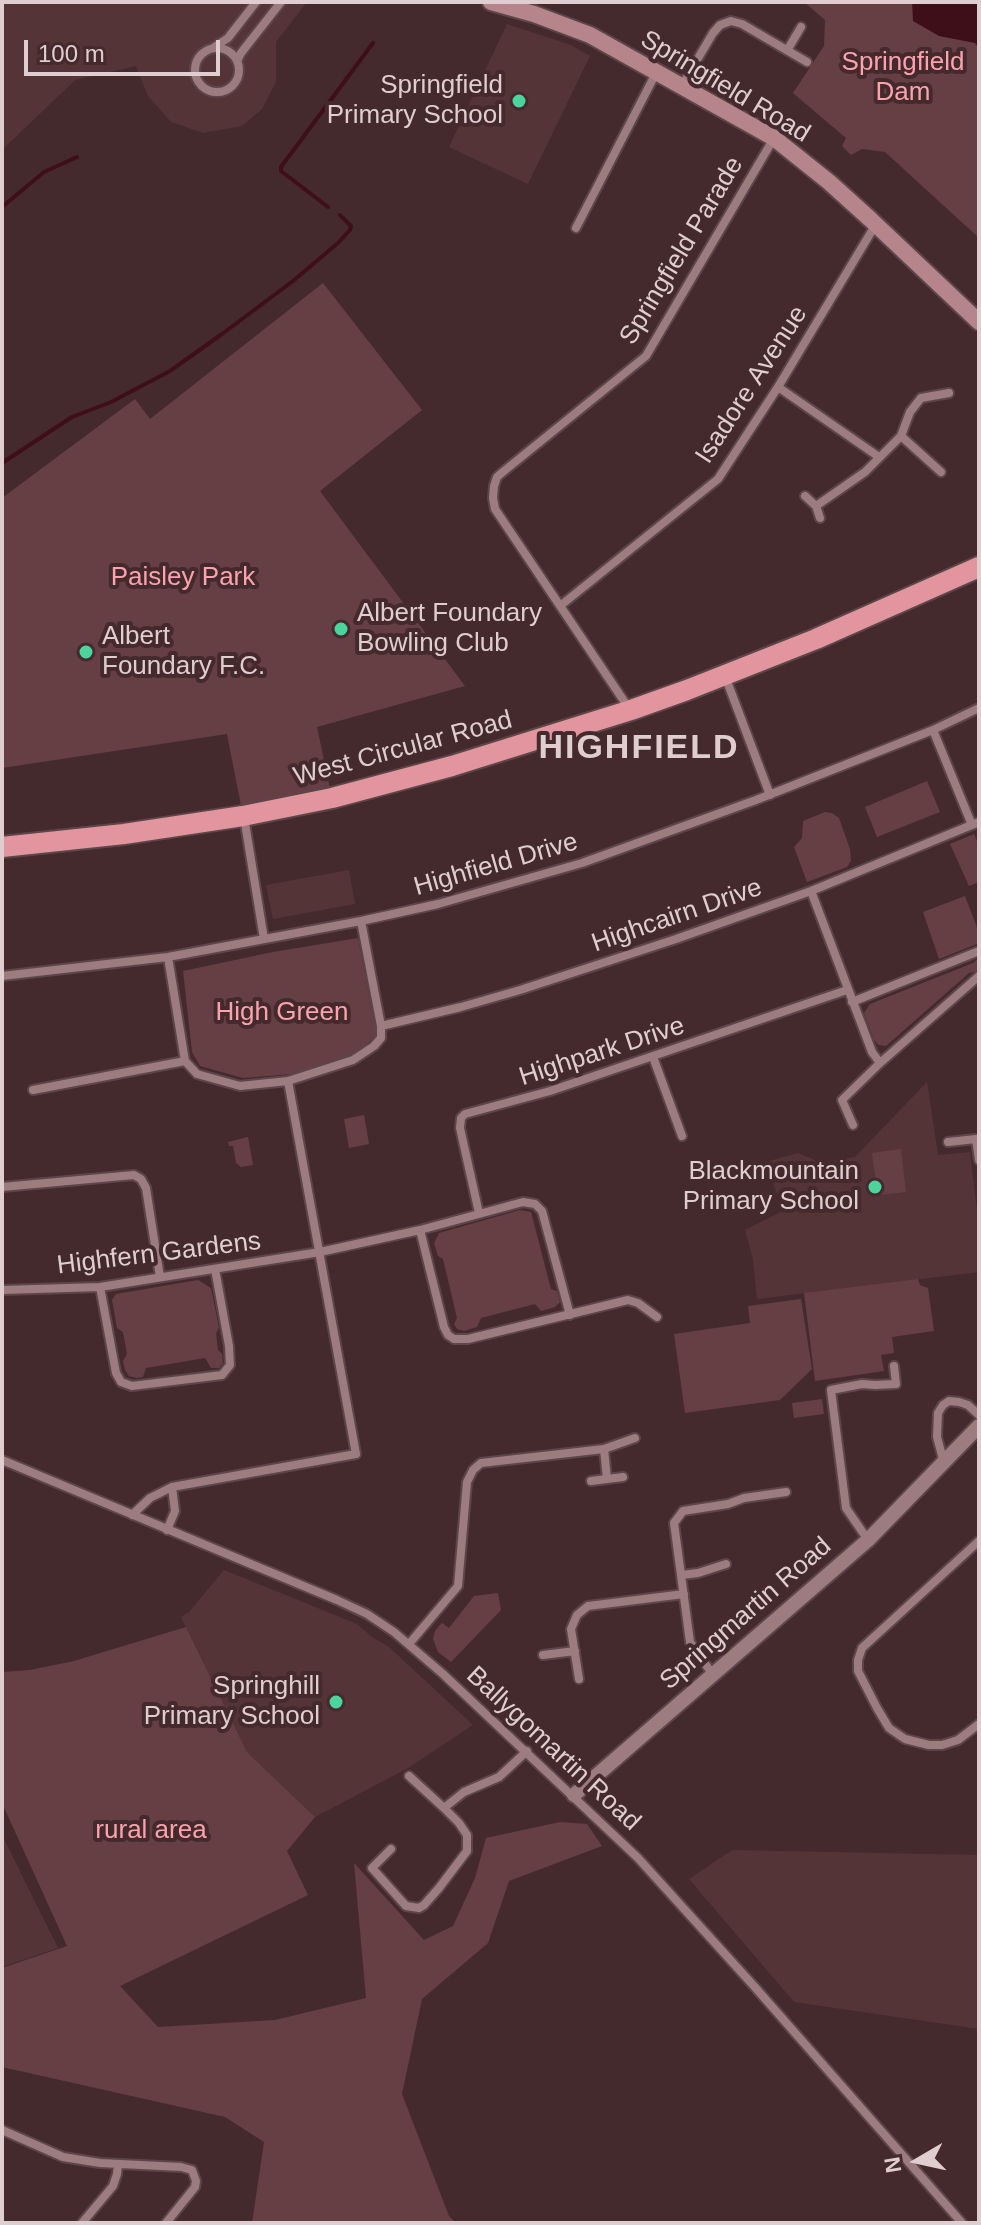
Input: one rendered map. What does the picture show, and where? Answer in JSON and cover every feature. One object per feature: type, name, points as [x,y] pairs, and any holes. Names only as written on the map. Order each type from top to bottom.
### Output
[{"type":"highway","name":"West Circular Road","points":[[2,847],[124,834],[243,816],[394,782],[631,710],[724,676],[979,567]]},
{"type":"main road","name":"Springfield Road","points":[[491,2],[516,5],[590,35],[774,138],[876,224],[979,322]]},
{"type":"street","points":[[256,2],[228,38],[200,55],[194,69],[198,82],[209,91],[230,88],[238,76],[237,61],[241,53],[281,2]]},
{"type":"street","points":[[681,87],[713,33],[720,25],[731,21],[742,24],[807,62]]},
{"type":"street","points":[[788,49],[801,27]]},
{"type":"street","points":[[213,48],[227,50],[237,61]]},
{"type":"street","points":[[576,228],[656,73]]},
{"type":"street","name":"Springfield Parade","points":[[631,710],[495,509],[494,486],[497,477],[646,356],[774,138]]},
{"type":"street","name":"Isadore Avenue","points":[[560,606],[718,479],[778,387],[876,224]]},
{"type":"street","points":[[778,387],[879,457]]},
{"type":"street","points":[[816,506],[865,472],[901,436],[910,412],[921,398],[949,393]]},
{"type":"street","points":[[901,436],[941,472]]},
{"type":"street","points":[[805,496],[816,506],[820,518]]},
{"type":"street","points":[[724,676],[770,795]]},
{"type":"street","name":"Highfield Drive","points":[[2,976],[168,957],[438,904],[582,863],[770,795],[933,730],[979,708]]},
{"type":"street","points":[[933,730],[975,823]]},
{"type":"street","points":[[243,816],[264,939]]},
{"type":"street","name":"Highcairn Drive","points":[[381,1026],[461,1007],[676,939],[811,891],[975,823]]},
{"type":"street","points":[[811,891],[847,990],[872,1052],[880,1063]]},
{"type":"street","points":[[168,957],[185,1061],[197,1074],[240,1086],[288,1081],[353,1060],[381,1038],[361,921]]},
{"type":"street","points":[[852,1002],[979,951]]},
{"type":"street","points":[[853,1125],[842,1100],[979,976]]},
{"type":"street","name":"Highpark Drive","points":[[479,1213],[460,1128],[461,1118],[465,1114],[550,1091],[847,990]]},
{"type":"street","points":[[653,1057],[680,1131],[690,1122]]},
{"type":"street","points":[[33,1090],[185,1061]]},
{"type":"street","points":[[132,1515],[150,1498],[172,1487],[356,1454],[288,1081]]},
{"type":"street","points":[[948,1142],[976,1139],[979,1160]]},
{"type":"street","points":[[2,1187],[134,1175],[141,1179],[146,1188],[160,1277]]},
{"type":"street","name":"Highfern Gardens","points":[[2,1290],[100,1287],[320,1252],[420,1230],[523,1202],[535,1204],[542,1211],[570,1315]]},
{"type":"street","points":[[420,1230],[444,1327],[454,1339],[468,1339],[628,1300],[638,1303],[657,1317]]},
{"type":"street","points":[[100,1287],[116,1373],[121,1382],[132,1386],[222,1375],[230,1365],[229,1346],[215,1269]]},
{"type":"street","points":[[868,1540],[846,1508],[831,1390],[862,1384],[896,1384],[894,1366]]},
{"type":"street","points":[[944,1464],[937,1437],[938,1413],[943,1405],[949,1401],[959,1402],[979,1415]]},
{"type":"street","name":"Springmartin Road","points":[[574,1795],[868,1540],[979,1426]]},
{"type":"street","points":[[409,1644],[458,1586],[467,1482],[473,1470],[481,1463],[604,1449],[635,1438]]},
{"type":"street","points":[[604,1449],[607,1479]]},
{"type":"street","name":"Ballygomartin Road","points":[[2,1460],[352,1606],[380,1621],[409,1644],[638,1858],[962,2223]]},
{"type":"street","points":[[591,1481],[623,1477]]},
{"type":"street","points":[[167,1530],[175,1511],[172,1487]]},
{"type":"street","points":[[713,1675],[690,1642],[674,1523],[683,1511],[786,1492]]},
{"type":"street","points":[[979,1541],[862,1648],[858,1660],[858,1671],[877,1708],[889,1728],[905,1739],[942,1745],[958,1740],[979,1724]]},
{"type":"street","points":[[681,1575],[726,1564]]},
{"type":"street","points":[[579,1679],[571,1629],[577,1615],[588,1606],[684,1594]]},
{"type":"street","points":[[543,1655],[575,1651]]},
{"type":"street","points":[[444,1808],[464,1792],[499,1777],[527,1751]]},
{"type":"street","points":[[391,1849],[372,1868],[406,1906],[419,1908],[439,1888],[469,1844],[459,1823],[409,1776]]},
{"type":"street","points":[[2,2130],[63,2157],[192,2170],[195,2187],[166,2223]]},
{"type":"street","points":[[82,2223],[113,2186],[118,2164]]},
{"type":"shaded area","points":[[2,2],[307,2],[276,42],[276,82],[262,109],[242,126],[203,133],[171,122],[148,96],[136,66],[75,80],[2,150]]},
{"type":"shaded area","name":"Springfield Dam","points":[[912,2],[979,2],[979,49],[975,43],[939,36],[913,21]]},
{"type":"shaded area","name":"Springfield Primary School","points":[[507,24],[571,45],[590,56],[528,184],[449,147]]},
{"type":"shaded area","points":[[349,870],[355,904],[273,919],[266,885]]},
{"type":"shaded area","name":"Blackmountain Primary School","points":[[927,1082],[938,1155],[970,1152],[979,1227],[979,1272],[757,1299],[753,1259],[745,1230],[783,1211],[766,1162],[798,1153],[822,1163],[855,1157]]},
{"type":"shaded area","name":"Springhill Primary School","points":[[224,1570],[357,1624],[389,1647],[473,1725],[408,1768],[315,1817],[247,1752],[181,1617],[189,1612]]},
{"type":"shaded area","points":[[2,1835],[58,1948],[2,1967]]},
{"type":"shaded area","points":[[732,1850],[979,1855],[979,2029],[794,2002],[689,1879]]},
{"type":"green space","name":"Springfield Dam","points":[[804,2],[979,2],[979,238],[885,152],[862,149],[851,155],[842,146],[846,138],[793,93],[824,46],[825,20]]},
{"type":"green space","name":"Paisley Park","points":[[323,283],[422,410],[320,491],[465,686],[317,727],[332,798],[243,816],[227,734],[2,768],[2,498],[135,399],[150,419]]},
{"type":"green space","points":[[927,781],[940,812],[877,837],[865,807]]},
{"type":"green space","points":[[825,812],[839,818],[851,861],[847,867],[807,882],[794,847],[802,838],[803,821]]},
{"type":"green space","points":[[974,834],[979,845],[979,882],[969,886],[950,844]]},
{"type":"green space","points":[[965,896],[979,933],[977,944],[939,959],[923,912]]},
{"type":"green space","name":"High Green","points":[[358,938],[377,1035],[356,1053],[293,1074],[243,1078],[200,1066],[192,1052],[183,971]]},
{"type":"green space","points":[[979,958],[976,972],[969,973],[886,1046],[874,1040],[864,1013],[870,1004]]},
{"type":"green space","points":[[364,1115],[369,1144],[349,1148],[344,1119]]},
{"type":"green space","points":[[248,1137],[253,1165],[241,1167],[236,1163],[233,1146],[229,1146],[228,1142]]},
{"type":"green space","points":[[901,1149],[906,1192],[878,1195],[872,1153]]},
{"type":"green space","points":[[520,1210],[531,1212],[551,1289],[557,1291],[560,1302],[541,1311],[535,1304],[481,1318],[477,1327],[464,1331],[457,1329],[443,1259],[438,1256],[434,1243],[439,1233]]},
{"type":"green space","points":[[918,1279],[920,1285],[928,1288],[934,1331],[892,1337],[894,1353],[881,1355],[884,1371],[815,1381],[804,1293]]},
{"type":"green space","points":[[198,1280],[211,1288],[219,1328],[216,1333],[218,1350],[223,1363],[219,1368],[211,1368],[205,1358],[146,1368],[143,1377],[129,1376],[123,1361],[127,1354],[123,1332],[117,1328],[112,1300],[116,1294]]},
{"type":"green space","points":[[801,1299],[812,1369],[780,1400],[685,1413],[674,1334],[750,1323],[748,1306]]},
{"type":"green space","points":[[822,1399],[824,1414],[794,1418],[792,1403]]},
{"type":"green space","points":[[498,1593],[501,1610],[451,1662],[438,1652],[433,1639],[442,1623],[449,1628],[474,1596]]},
{"type":"green space","name":"rural area","points":[[186,1627],[247,1752],[315,1817],[287,1851],[308,1895],[120,1986],[158,2027],[275,2020],[366,1998],[354,1863],[424,1940],[453,1926],[475,1878],[486,1838],[560,1822],[587,1824],[602,1846],[509,1881],[488,1943],[422,1999],[402,2094],[449,2216],[456,2223],[252,2223],[264,2142],[225,2117],[2,2067],[2,1968],[67,1946],[2,1803],[2,1672],[74,1661]]},
{"type":"waterway","points":[[328,207],[281,171],[281,167],[373,43]]},
{"type":"waterway","points":[[2,207],[44,172],[77,157]]},
{"type":"waterway","points":[[2,463],[72,417],[111,402],[170,371],[222,334],[338,243],[351,226],[340,215]]},
{"type":"place","name":"Springfield Primary School","points":[[519,101]]},
{"type":"place","name":"Albert Foundary Bowling Club","points":[[341,629]]},
{"type":"place","name":"Albert Foundary F.C.","points":[[86,652]]},
{"type":"place","name":"Blackmountain Primary School","points":[[875,1187]]},
{"type":"place","name":"Springhill Primary School","points":[[336,1702]]},
{"type":"district","name":"HIGHFIELD","points":[[639,749]]}]
